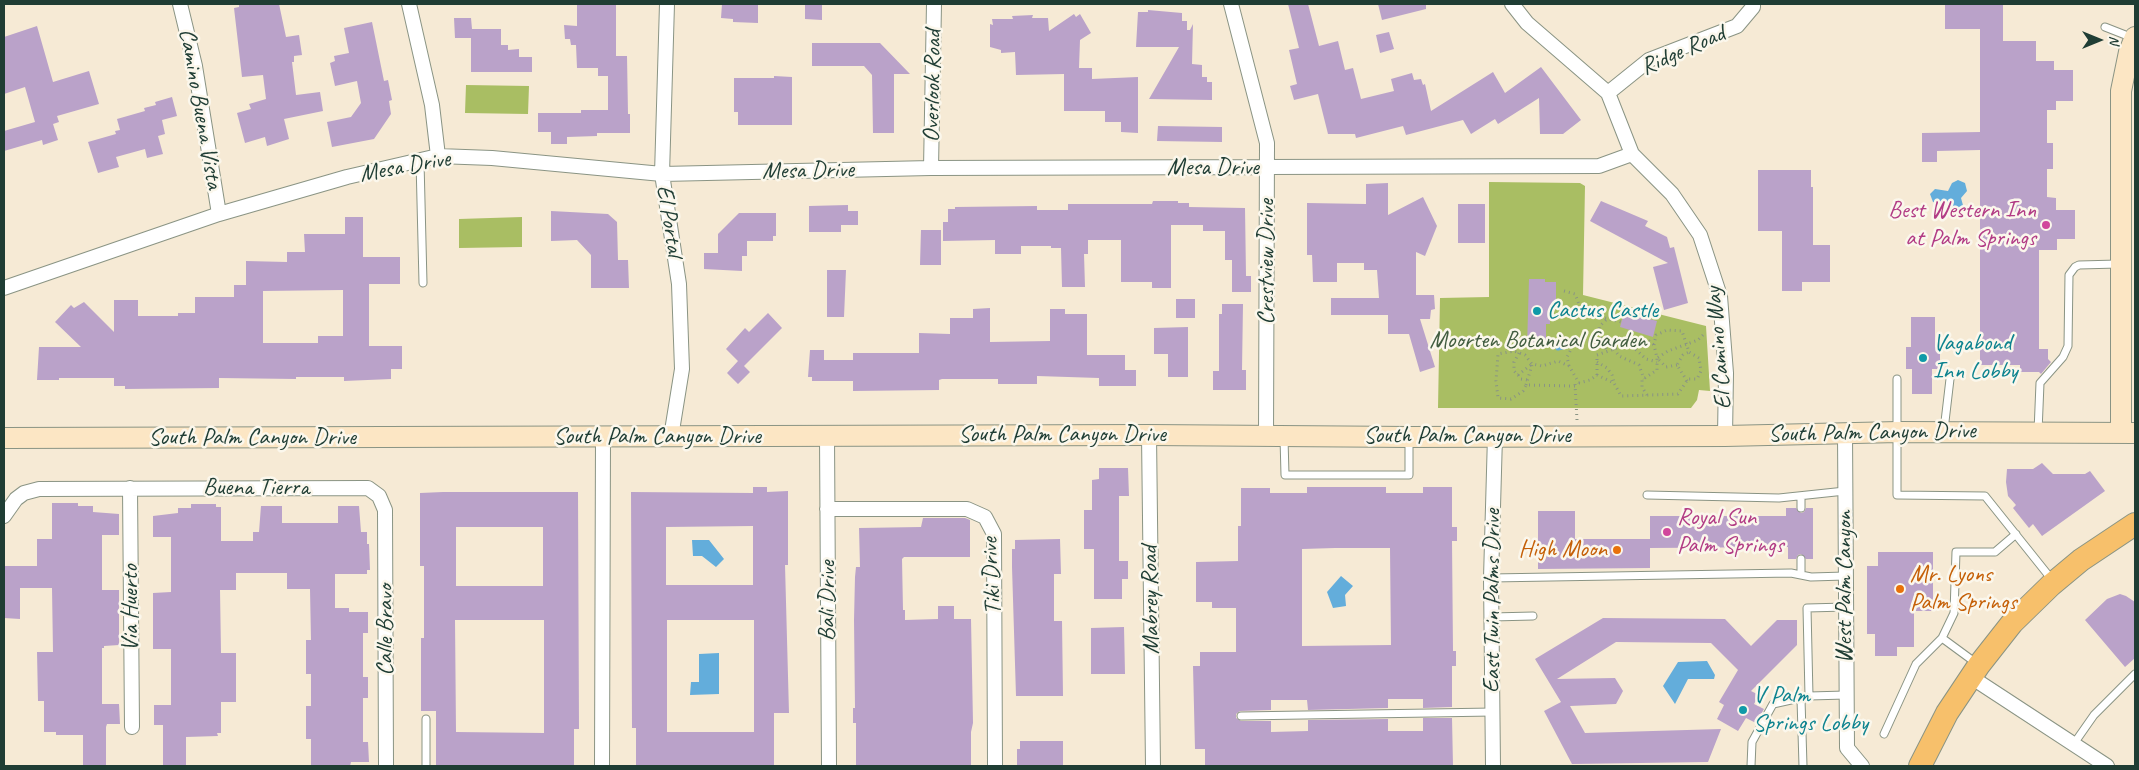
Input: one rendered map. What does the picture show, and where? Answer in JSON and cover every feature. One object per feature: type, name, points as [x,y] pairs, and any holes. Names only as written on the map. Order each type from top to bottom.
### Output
[{"type":"main road","points":[[1920,766],[1947,713],[1975,671],[2012,623],[2081,560],[2135,524]]},
{"type":"street","name":"Camino Buena Vista","points":[[180,4],[195,66],[219,214]]},
{"type":"street","points":[[409,4],[432,106],[438,156]]},
{"type":"street","name":"El Portal","points":[[667,4],[662,174],[679,294],[682,369],[671,437]]},
{"type":"street","name":"Overlook Road","points":[[931,168],[934,4]]},
{"type":"street","name":"Crestview Drive","points":[[1231,4],[1267,144],[1275,436]]},
{"type":"street","name":"El Camino Way","points":[[1512,4],[1527,23],[1608,92],[1632,154],[1672,194],[1700,235],[1720,296],[1726,372],[1725,436]]},
{"type":"street","name":"Ridge Road","points":[[1608,92],[1649,60],[1737,26],[1753,7],[1753,4]]},
{"type":"street","points":[[2130,435],[2125,285],[2121,264],[2121,91],[2129,52],[2135,38]]},
{"type":"street","name":"Mesa Drive","points":[[4,288],[219,214],[347,177],[438,156],[492,158],[662,174],[931,168],[1599,166],[1632,154]]},
{"type":"street","name":"South Palm Canyon Drive","points":[[4,438],[1149,434],[1409,437],[1725,436],[1898,432],[2038,432],[2130,435]]},
{"type":"street","name":"West Palm Canyon","points":[[1845,433],[1847,748],[1862,766]]},
{"type":"street","name":"Mabrey Road","points":[[1149,434],[1153,766]]},
{"type":"street","name":"Bali Drive","points":[[827,436],[829,766]]},
{"type":"street","name":"East Twin Palms Drive","points":[[1493,766],[1491,578],[1495,436]]},
{"type":"street","points":[[602,766],[603,437]]},
{"type":"street","name":"Via Huerto","points":[[130,488],[132,727]]},
{"type":"street","name":"Buena Tierra","points":[[4,516],[16,499],[24,493],[39,489],[368,488],[379,496]]},
{"type":"street","name":"Calle Bravo","points":[[379,496],[385,510],[386,766]]},
{"type":"street","name":"Tiki Drive","points":[[827,509],[967,509],[985,517],[994,534],[995,766]]},
{"type":"street","points":[[1975,671],[2073,745],[2107,766]]},
{"type":"lane","points":[[2105,27],[2135,38]]},
{"type":"lane","points":[[420,161],[423,283]]},
{"type":"lane","points":[[2038,432],[2040,383],[2064,357],[2068,346],[2069,274],[2079,265],[2121,264]]},
{"type":"lane","points":[[1897,379],[1897,494],[1985,496],[2055,583]]},
{"type":"lane","points":[[1944,432],[1950,379]]},
{"type":"lane","points":[[1275,436],[1285,475],[1409,476],[1409,437]]},
{"type":"lane","points":[[1647,495],[1779,498],[1845,491]]},
{"type":"lane","points":[[1801,496],[1801,508]]},
{"type":"lane","points":[[1884,734],[1916,664],[1942,638],[1954,613],[1956,552],[1995,552],[2016,534]]},
{"type":"lane","points":[[1800,559],[1800,574]]},
{"type":"lane","points":[[1491,578],[1800,574],[1811,577],[1845,576]]},
{"type":"lane","points":[[1803,766],[1807,608],[1846,606]]},
{"type":"lane","points":[[1492,617],[1533,616]]},
{"type":"lane","points":[[1942,638],[1975,671]]},
{"type":"lane","points":[[2073,745],[2094,715],[2135,674]]},
{"type":"lane","points":[[1751,766],[1752,742],[1773,704],[1805,697],[1846,695]]},
{"type":"lane","points":[[1242,716],[1493,712]]},
{"type":"lane","points":[[426,720],[426,766]]},
{"type":"path","points":[[1564,291],[1574,294],[1580,307],[1594,308],[1601,317],[1621,322]]},
{"type":"path","points":[[1607,352],[1601,338],[1600,327],[1608,319]]},
{"type":"path","points":[[1597,362],[1607,368],[1622,396],[1678,394],[1688,379],[1697,379],[1701,371],[1699,358],[1689,352],[1682,331],[1667,330],[1656,335],[1654,345],[1657,370],[1642,380],[1642,387],[1647,395]]},
{"type":"path","points":[[1657,360],[1668,351],[1698,340],[1703,335]]},
{"type":"path","points":[[1577,436],[1577,384],[1569,366],[1568,357],[1574,342],[1591,342],[1601,338]]},
{"type":"path","points":[[1526,385],[1577,384],[1590,380],[1596,375],[1597,355],[1614,349],[1632,346],[1641,340],[1649,341],[1654,345]]},
{"type":"path","points":[[1632,346],[1641,355],[1657,360],[1666,367],[1677,365],[1683,355],[1689,352]]},
{"type":"path","points":[[1614,349],[1625,359],[1639,365],[1644,379]]},
{"type":"path","points":[[1532,364],[1524,391],[1511,399],[1498,398],[1496,381],[1498,354],[1514,352],[1525,355],[1532,364],[1542,366],[1558,361],[1569,366]]},
{"type":"path","points":[[1519,353],[1514,362],[1514,371],[1521,379],[1528,380]]},
{"type":"path","points":[[1634,362],[1641,355]]},
{"type":"path","points":[[1518,375],[1532,364]]},
{"type":"path","points":[[1677,365],[1687,381]]},
{"type":"path","points":[[1596,375],[1614,383]]},
{"type":"green space","points":[[466,85],[529,86],[528,114],[465,113]]},
{"type":"green space","name":"Moorten Botanical Garden","points":[[1489,182],[1580,183],[1585,186],[1583,295],[1706,326],[1710,391],[1699,390],[1697,400],[1691,408],[1438,408],[1440,298],[1489,297]]},
{"type":"green space","points":[[522,217],[522,247],[459,248],[459,219]]},
{"type":"water","points":[[1958,180],[1965,183],[1967,191],[1961,198],[1964,209],[1962,215],[1953,217],[1946,207],[1933,202],[1930,194],[1935,189],[1948,191],[1952,183]]},
{"type":"water","points":[[692,540],[709,540],[724,559],[716,567],[702,556],[693,556]]},
{"type":"water","points":[[1341,576],[1353,586],[1345,595],[1346,606],[1333,608],[1327,592]]},
{"type":"water","points":[[719,653],[719,694],[690,695],[691,682],[699,682],[699,654]]},
{"type":"water","points":[[1707,661],[1715,675],[1714,679],[1688,679],[1675,704],[1663,686],[1678,662]]},
{"type":"building","points":[[239,4],[279,4],[286,37],[299,35],[302,55],[294,56],[294,62],[292,62],[296,95],[320,92],[323,111],[284,119],[289,139],[267,146],[265,137],[245,143],[237,113],[251,109],[249,104],[266,99],[263,75],[242,77],[234,8],[239,7]]},
{"type":"building","points":[[577,4],[616,4],[616,56],[627,56],[630,133],[597,133],[597,136],[567,137],[567,144],[551,144],[551,132],[538,132],[538,113],[581,113],[581,110],[608,110],[608,76],[598,76],[598,68],[577,68],[576,45],[571,45],[570,39],[565,39],[564,25],[577,26]]},
{"type":"building","points":[[722,4],[758,4],[758,23],[733,22],[733,19],[721,18]]},
{"type":"building","points":[[805,4],[822,4],[822,20],[805,19]]},
{"type":"building","points":[[1288,4],[1308,4],[1319,46],[1338,41],[1345,70],[1353,68],[1361,99],[1394,91],[1391,79],[1412,73],[1414,80],[1421,79],[1423,85],[1425,84],[1431,111],[1493,72],[1505,93],[1541,67],[1581,120],[1563,134],[1540,134],[1539,98],[1498,124],[1495,119],[1471,134],[1463,120],[1406,135],[1403,126],[1356,138],[1355,134],[1328,134],[1318,94],[1294,100],[1290,86],[1297,84],[1289,50],[1299,48]]},
{"type":"building","points":[[1378,4],[1426,4],[1426,9],[1382,20]]},
{"type":"building","points":[[1945,4],[2003,4],[2003,41],[2036,41],[2036,61],[2054,61],[2054,70],[2073,70],[2073,101],[2056,101],[2056,110],[2047,110],[2047,143],[2053,143],[2053,169],[2047,169],[2047,197],[2056,198],[2056,210],[2075,210],[2075,239],[2057,239],[2057,250],[2039,250],[2039,349],[2048,349],[2048,359],[2051,362],[2041,374],[2039,372],[2020,372],[2020,365],[1980,365],[1980,150],[1937,151],[1937,162],[1922,162],[1922,133],[1980,132],[1980,29],[1945,29]]},
{"type":"building","points":[[1148,10],[1182,13],[1182,21],[1187,21],[1187,30],[1190,30],[1193,24],[1192,64],[1202,65],[1202,77],[1207,77],[1207,82],[1212,82],[1212,100],[1149,99],[1179,47],[1136,47],[1138,12],[1148,12]]},
{"type":"building","points":[[1074,14],[1076,17],[1080,14],[1091,33],[1080,40],[1079,68],[1092,68],[1092,79],[1138,77],[1138,133],[1121,132],[1121,122],[1105,122],[1105,111],[1064,111],[1064,74],[1016,75],[1015,52],[1001,53],[1001,50],[990,47],[990,24],[993,25],[992,19],[1013,19],[1012,16],[1033,15],[1032,18],[1048,18],[1049,31]]},
{"type":"building","points":[[454,18],[471,18],[472,29],[501,29],[501,45],[508,45],[508,50],[519,49],[519,57],[532,57],[532,72],[471,72],[471,38],[455,38]]},
{"type":"building","points":[[372,22],[384,81],[388,80],[392,100],[389,101],[391,114],[374,139],[332,147],[327,122],[351,117],[361,103],[357,81],[335,86],[330,63],[335,61],[334,56],[349,53],[344,28]]},
{"type":"building","points":[[37,26],[53,82],[89,71],[99,104],[57,116],[59,122],[53,124],[58,140],[43,145],[42,140],[4,151],[4,131],[35,122],[25,87],[4,94],[4,37]]},
{"type":"building","points":[[1389,32],[1394,49],[1380,53],[1376,35]]},
{"type":"building","points":[[812,43],[880,43],[910,74],[894,74],[894,133],[873,133],[872,75],[864,66],[812,66]]},
{"type":"building","points":[[774,76],[792,77],[792,125],[738,125],[738,112],[734,112],[734,78],[774,78]]},
{"type":"building","points":[[172,97],[177,116],[162,120],[165,134],[158,136],[163,154],[147,158],[145,149],[116,157],[119,167],[98,173],[88,142],[116,134],[115,131],[120,130],[117,119],[145,111],[144,108],[156,105],[155,102]]},
{"type":"building","points":[[1158,126],[1222,127],[1222,142],[1157,141]]},
{"type":"building","points":[[1758,170],[1811,170],[1811,187],[1813,187],[1813,245],[1830,245],[1830,282],[1802,282],[1802,291],[1782,291],[1782,231],[1758,231]]},
{"type":"building","points":[[1388,183],[1388,215],[1423,197],[1437,226],[1425,256],[1416,252],[1416,295],[1434,295],[1435,309],[1431,310],[1430,319],[1420,319],[1435,367],[1420,372],[1409,334],[1388,334],[1388,315],[1331,315],[1331,298],[1379,298],[1377,270],[1364,270],[1364,263],[1337,263],[1337,282],[1313,282],[1312,255],[1307,255],[1307,203],[1366,204],[1366,184]]},
{"type":"building","points":[[1153,201],[1178,201],[1178,203],[1189,203],[1189,207],[1245,208],[1246,276],[1251,276],[1251,292],[1232,292],[1232,260],[1225,260],[1225,231],[1203,231],[1203,225],[1171,225],[1171,288],[1152,288],[1152,282],[1121,282],[1121,240],[1088,240],[1088,254],[1084,254],[1085,287],[1062,287],[1061,248],[1021,246],[1021,254],[995,254],[995,240],[943,241],[943,222],[948,222],[948,209],[955,209],[955,207],[1037,206],[1037,210],[1068,210],[1068,204],[1152,204]]},
{"type":"building","points":[[1601,201],[1648,221],[1645,226],[1667,237],[1670,248],[1674,247],[1688,303],[1664,310],[1653,267],[1668,263],[1590,221]]},
{"type":"building","points":[[1458,204],[1485,204],[1485,243],[1458,243]]},
{"type":"building","points":[[848,205],[848,211],[858,211],[858,225],[841,225],[841,232],[809,232],[809,206]]},
{"type":"building","points":[[551,211],[608,214],[617,222],[618,260],[628,260],[629,288],[591,288],[591,255],[577,240],[551,241]]},
{"type":"building","points":[[739,213],[776,213],[776,236],[773,236],[773,241],[747,241],[747,256],[742,256],[742,271],[704,269],[704,253],[718,253],[718,234]]},
{"type":"building","points":[[345,217],[363,217],[363,257],[400,257],[400,284],[369,284],[369,346],[402,346],[402,369],[391,369],[391,379],[344,381],[344,377],[296,377],[296,379],[219,378],[219,388],[125,389],[125,386],[114,386],[114,378],[37,380],[39,347],[81,347],[55,322],[71,305],[74,308],[84,302],[114,332],[114,300],[138,300],[138,316],[178,316],[178,313],[195,313],[195,297],[234,297],[234,285],[246,285],[246,261],[287,262],[287,252],[305,252],[304,234],[345,234]],"holes":[[[343,290],[343,336],[318,336],[318,343],[263,343],[263,291]]]},
{"type":"building","points":[[921,230],[941,230],[941,265],[920,265]]},
{"type":"building","points":[[827,270],[846,270],[844,317],[827,317]]},
{"type":"building","name":"Cactus Castle","points":[[1529,279],[1545,279],[1545,282],[1556,282],[1556,307],[1550,307],[1550,324],[1546,324],[1546,347],[1527,347]]},
{"type":"building","points":[[1176,299],[1195,299],[1195,318],[1176,318]]},
{"type":"building","points":[[1222,304],[1243,304],[1242,370],[1246,370],[1246,390],[1213,390],[1213,371],[1219,371],[1219,314],[1222,314]]},
{"type":"building","points":[[990,308],[990,342],[1050,341],[1050,309],[1065,309],[1065,314],[1087,314],[1087,355],[1125,355],[1125,370],[1136,370],[1136,386],[1099,386],[1099,378],[1037,376],[1037,384],[998,384],[998,379],[942,379],[939,380],[939,390],[853,391],[853,381],[812,381],[812,377],[808,377],[810,350],[824,350],[824,360],[853,360],[853,353],[919,353],[919,333],[950,334],[950,318],[973,318],[973,309]]},
{"type":"building","points":[[1624,312],[1657,321],[1653,337],[1620,327]]},
{"type":"building","points":[[768,313],[782,328],[744,366],[750,372],[738,384],[727,373],[738,361],[726,349],[745,328],[749,332]]},
{"type":"building","name":"Vagabond Inn Lobby","points":[[1911,317],[1935,317],[1935,347],[1940,347],[1940,369],[1932,369],[1932,394],[1912,394],[1912,369],[1906,369],[1906,347],[1911,347]]},
{"type":"building","points":[[1188,327],[1188,377],[1168,377],[1168,354],[1154,354],[1154,328]]},
{"type":"building","points":[[2042,463],[2053,474],[2085,474],[2090,471],[2105,491],[2042,536],[2033,524],[2029,528],[2013,508],[2016,505],[2008,496],[2006,482],[2007,469],[2033,469]]},
{"type":"building","points":[[1099,468],[1128,468],[1129,496],[1119,496],[1119,561],[1128,561],[1128,579],[1122,579],[1122,599],[1094,599],[1094,549],[1084,549],[1084,510],[1092,510],[1092,480],[1099,479]]},
{"type":"building","points":[[753,487],[767,487],[767,492],[788,491],[788,565],[785,565],[789,713],[774,713],[774,766],[636,766],[636,728],[632,728],[631,492],[753,493]],"holes":[[[753,526],[753,585],[666,585],[666,527]],[[667,620],[754,620],[754,732],[667,732]]]},
{"type":"building","points":[[1307,487],[1386,487],[1386,493],[1423,493],[1423,487],[1452,487],[1452,527],[1457,527],[1457,541],[1452,541],[1453,651],[1456,651],[1456,666],[1452,666],[1452,707],[1423,708],[1423,699],[1388,699],[1388,708],[1308,710],[1307,700],[1271,700],[1271,710],[1240,711],[1236,714],[1236,718],[1241,721],[1271,721],[1271,732],[1308,731],[1308,720],[1388,719],[1388,731],[1423,731],[1423,718],[1452,718],[1453,766],[1205,766],[1205,749],[1195,749],[1193,666],[1200,666],[1200,652],[1236,652],[1236,608],[1212,608],[1212,602],[1196,602],[1196,562],[1238,561],[1238,526],[1241,526],[1241,488],[1270,488],[1270,493],[1307,493]],"holes":[[[1390,548],[1391,645],[1302,646],[1302,549]]]},
{"type":"building","points":[[578,492],[579,729],[574,729],[574,766],[436,766],[436,711],[421,711],[421,638],[424,638],[424,566],[420,566],[420,493]],"holes":[[[456,527],[543,527],[543,586],[456,586]],[[455,620],[544,620],[544,733],[456,732]]]},
{"type":"building","points":[[52,503],[78,503],[78,506],[93,506],[93,512],[119,514],[119,535],[102,535],[102,590],[119,590],[119,645],[104,646],[102,648],[102,704],[119,704],[120,724],[107,724],[106,727],[106,766],[83,766],[83,735],[56,735],[56,732],[44,732],[44,701],[38,701],[37,652],[53,652],[52,588],[20,588],[20,619],[4,618],[4,566],[37,566],[37,539],[52,539]]},
{"type":"building","points":[[191,504],[216,504],[216,507],[221,507],[221,541],[253,541],[253,532],[259,532],[261,506],[282,506],[282,523],[338,523],[338,506],[359,506],[361,532],[367,532],[370,570],[367,570],[367,574],[335,574],[335,608],[349,608],[349,612],[368,612],[368,633],[363,633],[363,677],[368,677],[368,698],[363,698],[363,742],[368,742],[369,762],[351,762],[350,766],[311,766],[311,739],[306,739],[306,706],[311,706],[311,674],[306,674],[306,640],[311,640],[310,589],[287,589],[287,573],[236,573],[236,590],[220,590],[221,653],[236,653],[236,702],[221,702],[221,733],[217,733],[218,736],[186,737],[186,766],[163,766],[163,725],[154,725],[154,705],[171,705],[171,649],[153,649],[153,593],[171,592],[171,537],[153,537],[153,516],[178,513],[178,508],[191,508]]},
{"type":"building","points":[[1786,508],[1796,508],[1801,513],[1806,508],[1813,508],[1813,559],[1806,559],[1801,554],[1796,559],[1788,559],[1788,547],[1650,548],[1650,568],[1538,569],[1538,511],[1575,511],[1575,539],[1650,539],[1650,516],[1786,516]]},
{"type":"building","points":[[923,518],[965,518],[970,520],[970,557],[904,557],[902,559],[903,610],[905,610],[905,620],[938,619],[938,606],[954,606],[954,619],[971,619],[973,723],[971,732],[971,766],[856,766],[856,723],[853,723],[853,708],[855,708],[854,620],[856,567],[860,567],[859,528],[921,527]]},
{"type":"building","points":[[1060,539],[1061,574],[1054,574],[1054,621],[1062,621],[1063,696],[1016,696],[1012,549],[1015,549],[1015,540]]},
{"type":"building","name":"Mr. Lyons Palm Springs","points":[[1878,552],[1933,552],[1933,611],[1914,611],[1914,647],[1897,647],[1897,656],[1875,656],[1875,634],[1867,634],[1867,566],[1878,566]]},
{"type":"building","points":[[2120,594],[2135,602],[2135,658],[2125,667],[2085,620],[2107,599]]},
{"type":"building","points":[[1603,618],[1725,619],[1751,646],[1777,620],[1797,620],[1797,645],[1751,691],[1759,695],[1754,704],[1764,709],[1756,723],[1746,718],[1738,731],[1717,719],[1724,705],[1719,702],[1738,670],[1711,643],[1616,642],[1557,679],[1615,678],[1623,691],[1616,704],[1570,706],[1585,733],[1721,729],[1708,762],[1572,764],[1544,711],[1561,702],[1535,659]]},
{"type":"building","points":[[1124,627],[1125,674],[1091,674],[1091,628]]},
{"type":"building","points":[[1020,741],[1063,741],[1063,766],[1017,766],[1017,749],[1020,749]]},
{"type":"waterway","points":[[1558,348],[1581,342]]},
{"type":"place","name":"Best Western Inn at Palm Springs","points":[[2046,225]]},
{"type":"place","name":"Cactus Castle","points":[[1537,311]]},
{"type":"place","name":"Vagabond Inn Lobby","points":[[1923,358]]},
{"type":"place","name":"Royal Sun Palm Springs","points":[[1667,532]]},
{"type":"place","name":"High Moon","points":[[1617,550]]},
{"type":"place","name":"Mr. Lyons Palm Springs","points":[[1900,589]]},
{"type":"place","name":"V Palm Springs Lobby","points":[[1743,710]]}]
